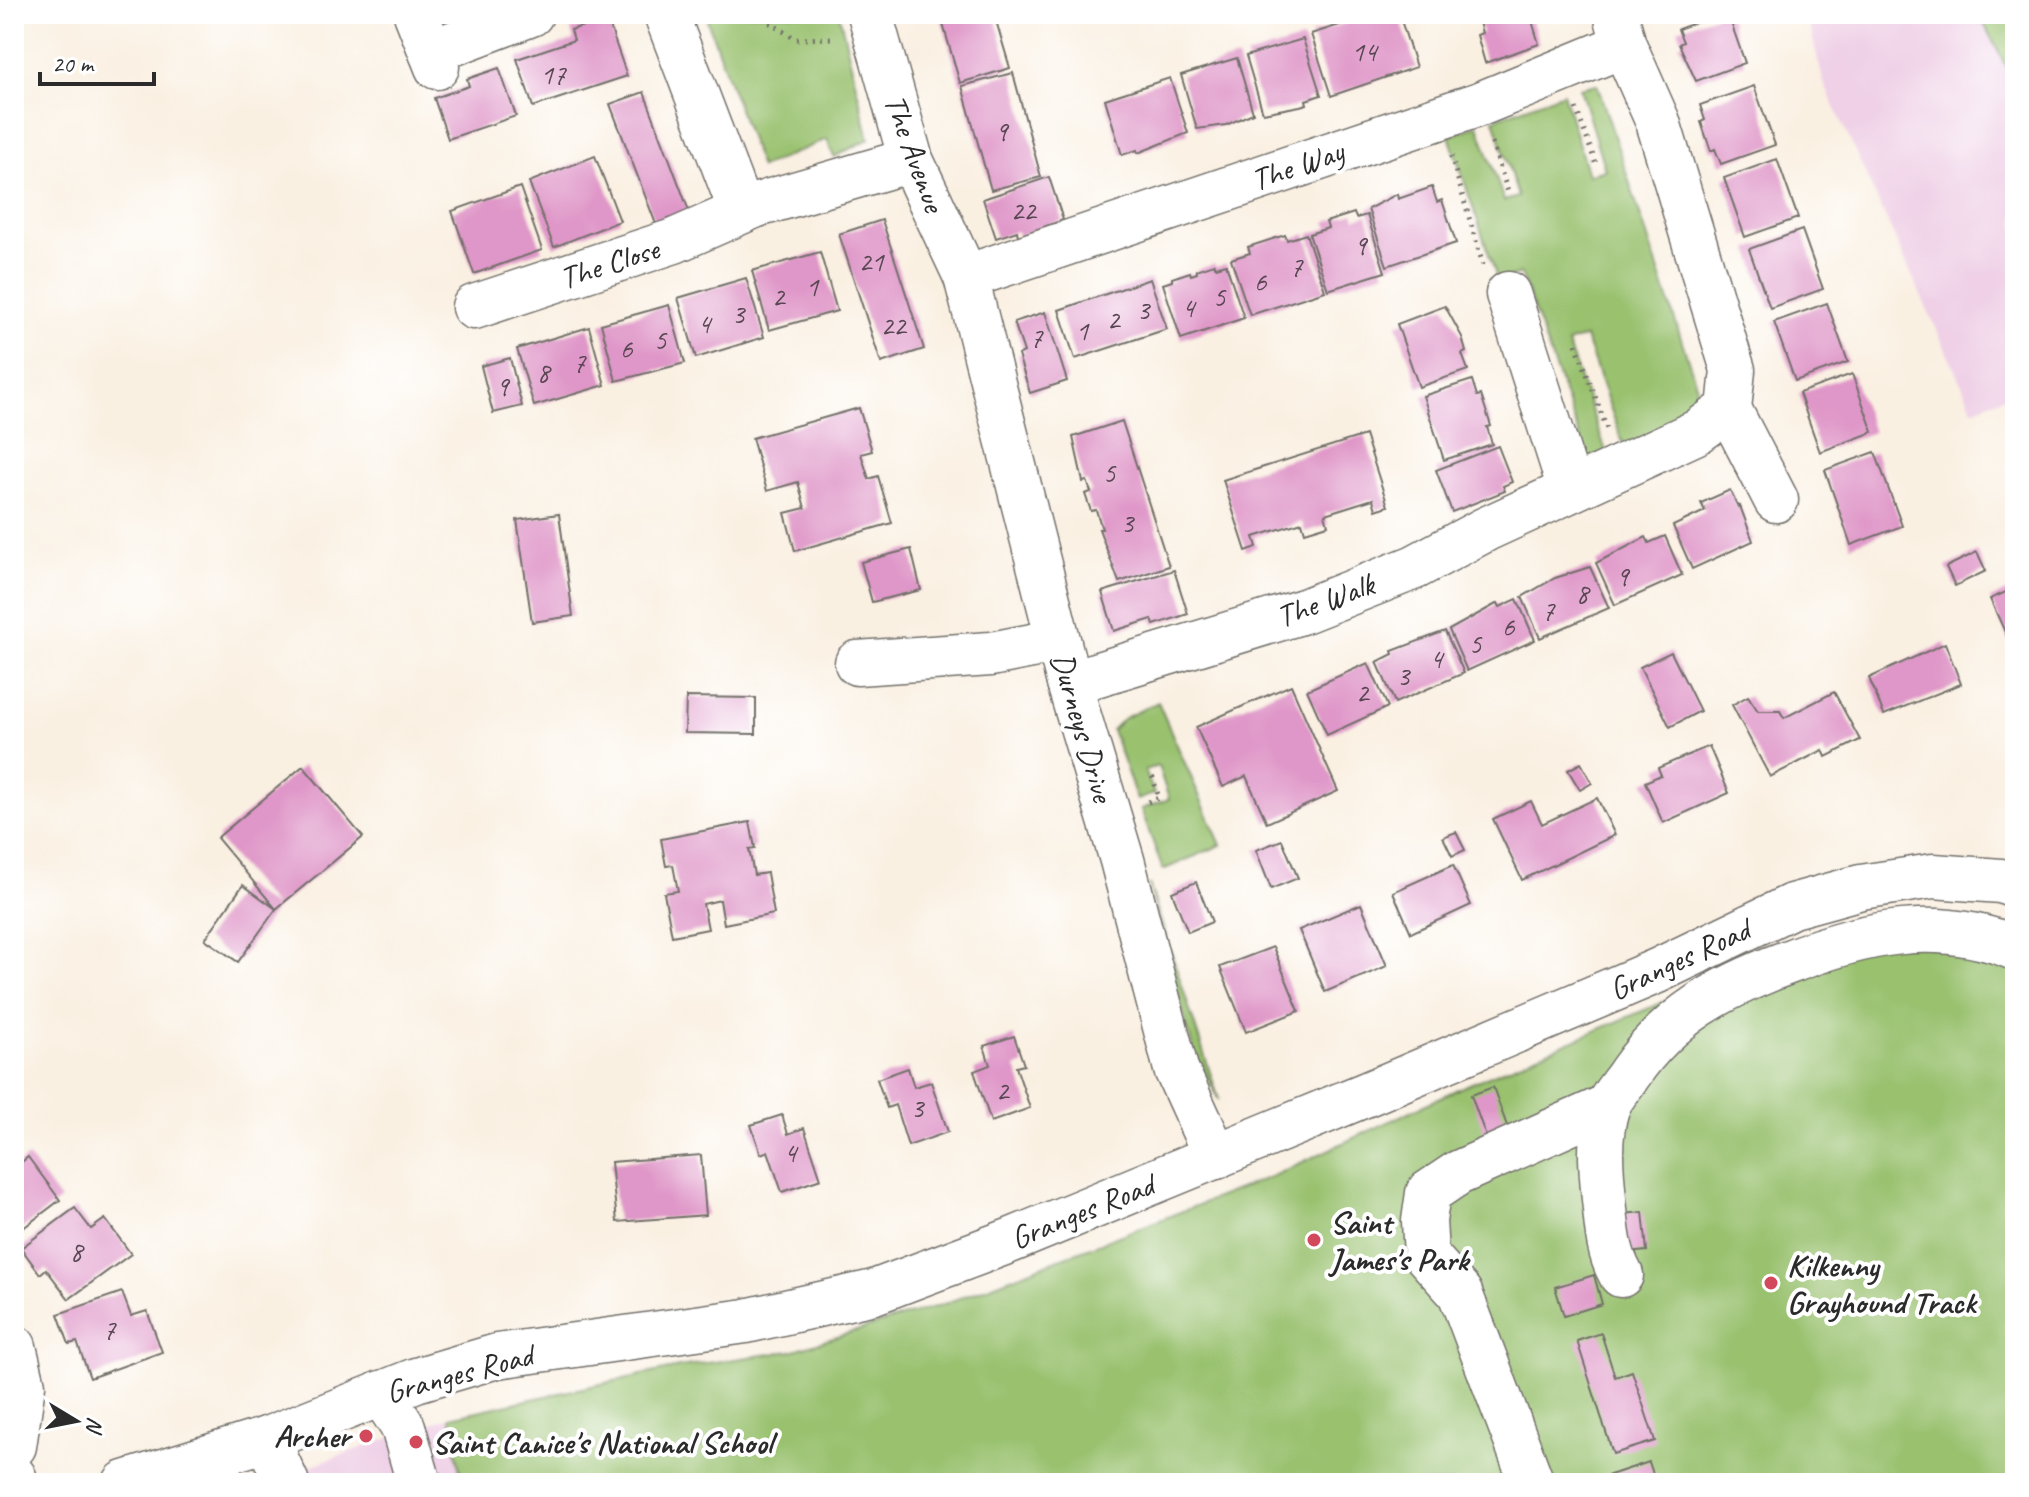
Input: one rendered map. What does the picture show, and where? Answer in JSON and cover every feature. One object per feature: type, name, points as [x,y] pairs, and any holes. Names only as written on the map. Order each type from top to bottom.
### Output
[{"type":"street","points":[[428,44],[531,14]]},
{"type":"street","points":[[666,14],[741,211]]},
{"type":"street","name":"The Avenue","points":[[872,21],[911,160],[968,283]]},
{"type":"street","points":[[1620,29],[1658,122],[1733,370],[1729,409],[1776,500]]},
{"type":"street","name":"The Way","points":[[968,283],[1480,104],[1563,69],[1620,29]]},
{"type":"street","name":"The Close","points":[[474,309],[674,241],[741,211],[911,160]]},
{"type":"street","name":"Durneys Drive","points":[[968,283],[1069,683],[1122,860],[1176,1069],[1216,1157]]},
{"type":"street","points":[[1508,294],[1570,489]]},
{"type":"street","name":"The Walk","points":[[1069,683],[1304,611],[1415,567],[1570,489],[1697,432],[1729,409]]},
{"type":"street","points":[[857,663],[991,654],[1058,641]]},
{"type":"street","name":"Granges Road","points":[[125,1483],[267,1439],[381,1393],[497,1356],[746,1321],[874,1292],[1216,1157],[1657,971],[1792,906],[1861,887],[1933,876],[2015,886]]},
{"type":"street","points":[[1621,1275],[1609,1255],[1600,1153],[1608,1106],[1644,1053],[1702,1001],[1756,974],[1875,933],[1964,931],[2015,948]]},
{"type":"street","points":[[1532,1483],[1460,1293],[1426,1255],[1424,1221],[1428,1193],[1458,1173],[1608,1106]]},
{"type":"street","points":[[14,1347],[23,1385],[14,1446]]},
{"type":"street","points":[[381,1393],[403,1427],[419,1483]]},
{"type":"street","points":[[267,1439],[287,1483]]},
{"type":"street","points":[[14,1477],[16,1483]]},
{"type":"path","points":[[756,14],[796,39],[832,39],[872,21]]},
{"type":"path","points":[[1563,69],[1597,167]]},
{"type":"path","points":[[1480,104],[1508,192]]},
{"type":"path","points":[[1436,118],[1488,282],[1508,294]]},
{"type":"path","points":[[1576,344],[1621,468]]},
{"type":"shaded area","points":[[1807,14],[2015,14],[2015,392],[1973,409],[1823,81]]},
{"type":"shaded area","name":"Saint Canice's National School","points":[[450,1417],[462,1483],[253,1483],[304,1468]]},
{"type":"green space","points":[[705,14],[839,14],[869,139],[834,157],[827,139],[760,168]]},
{"type":"green space","points":[[1979,14],[2015,14],[2015,84]]},
{"type":"green space","points":[[1597,84],[1697,387],[1693,401],[1680,420],[1660,432],[1624,446],[1585,337],[1567,343],[1607,454],[1589,462],[1521,274],[1498,281],[1449,136],[1478,125],[1504,201],[1518,197],[1494,119],[1563,93],[1588,175],[1605,170],[1580,88]]},
{"type":"green space","points":[[1158,702],[1221,845],[1163,870],[1141,809],[1169,799],[1158,766],[1145,770],[1154,794],[1137,800],[1112,730],[1124,718]]},
{"type":"green space","points":[[1149,884],[1219,1100],[1193,1049]]},
{"type":"green space","points":[[1832,931],[2015,942],[2015,1483],[1603,1483],[1600,1478],[1599,1483],[462,1483],[450,1417],[679,1367],[791,1351],[944,1304],[1275,1175],[1460,1088]]},
{"type":"building","points":[[940,14],[994,14],[1010,68],[960,83]]},
{"type":"building","points":[[1374,14],[1399,14],[1416,67],[1331,96],[1311,34]]},
{"type":"building","points":[[1477,14],[1530,14],[1539,44],[1485,63],[1477,35],[1482,33]]},
{"type":"building","points":[[1728,14],[1745,63],[1696,81],[1679,44],[1683,42],[1678,29]]},
{"type":"building","points":[[607,18],[627,76],[533,107],[517,59],[574,40],[571,30]]},
{"type":"building","points":[[1303,39],[1321,95],[1306,100],[1307,104],[1263,113],[1246,56]]},
{"type":"building","points":[[1237,58],[1253,113],[1226,125],[1197,129],[1181,75]]},
{"type":"building","points":[[499,68],[516,116],[448,139],[434,98],[469,86],[467,79]]},
{"type":"building","points":[[1013,73],[1041,177],[991,190],[962,86]]},
{"type":"building","points":[[1170,78],[1188,133],[1138,153],[1137,150],[1122,155],[1105,99]]},
{"type":"building","points":[[1754,86],[1775,145],[1721,164],[1715,149],[1711,151],[1701,122],[1705,120],[1700,105]]},
{"type":"building","points":[[644,92],[692,219],[659,232],[610,104]]},
{"type":"building","points":[[595,156],[620,221],[554,247],[529,182]]},
{"type":"building","points":[[1777,159],[1798,218],[1745,237],[1724,178]]},
{"type":"building","points":[[1049,177],[1063,220],[1018,236],[1017,231],[996,238],[983,199]]},
{"type":"building","points":[[520,187],[542,250],[474,274],[452,211]]},
{"type":"building","points":[[1432,187],[1437,202],[1442,200],[1456,243],[1387,266],[1368,209],[1397,194],[1398,199]]},
{"type":"building","points":[[1354,213],[1356,218],[1367,215],[1385,272],[1328,290],[1309,234],[1328,228],[1326,222]]},
{"type":"building","points":[[882,220],[924,349],[881,363],[839,234]]},
{"type":"building","points":[[1802,230],[1823,289],[1770,308],[1749,249]]},
{"type":"building","points":[[1306,234],[1325,291],[1250,315],[1231,259],[1250,253],[1248,247],[1285,235],[1287,240]]},
{"type":"building","points":[[820,252],[837,311],[769,330],[752,271]]},
{"type":"building","points":[[1214,264],[1216,267],[1226,264],[1244,318],[1181,339],[1163,284]]},
{"type":"building","points":[[746,278],[764,337],[696,358],[678,298]]},
{"type":"building","points":[[1150,279],[1167,329],[1075,359],[1059,310]]},
{"type":"building","points":[[1827,303],[1848,362],[1795,381],[1774,322]]},
{"type":"building","points":[[669,305],[685,363],[616,381],[601,324]]},
{"type":"building","points":[[1445,306],[1462,337],[1466,352],[1462,354],[1468,370],[1419,387],[1397,324]]},
{"type":"building","points":[[1045,312],[1067,381],[1030,393],[1018,355],[1024,352],[1014,322]]},
{"type":"building","points":[[589,327],[605,385],[534,406],[517,349]]},
{"type":"building","points":[[510,358],[522,406],[493,413],[481,366]]},
{"type":"building","points":[[1852,374],[1873,432],[1820,452],[1799,393]]},
{"type":"building","points":[[1472,380],[1477,396],[1481,395],[1491,426],[1487,427],[1492,444],[1444,460],[1423,396]]},
{"type":"building","points":[[859,408],[872,451],[861,454],[869,479],[878,476],[892,523],[795,551],[785,513],[805,508],[798,482],[767,491],[752,438]]},
{"type":"building","points":[[1122,421],[1169,566],[1119,582],[1099,529],[1102,529],[1096,510],[1091,511],[1085,494],[1091,492],[1087,481],[1083,482],[1073,437]]},
{"type":"building","points":[[1365,435],[1388,506],[1376,510],[1373,499],[1325,514],[1328,525],[1305,532],[1302,522],[1254,537],[1257,547],[1246,551],[1223,480]]},
{"type":"building","points":[[1498,446],[1512,482],[1503,486],[1505,491],[1452,512],[1436,470]]},
{"type":"building","points":[[1875,452],[1902,526],[1851,545],[1825,470]]},
{"type":"building","points":[[1730,490],[1740,506],[1753,541],[1692,569],[1673,526],[1705,511],[1701,503]]},
{"type":"building","points":[[559,514],[573,616],[532,622],[517,520]]},
{"type":"building","points":[[1665,536],[1682,575],[1615,605],[1596,563],[1646,537],[1649,543]]},
{"type":"building","points":[[911,549],[921,590],[872,602],[861,562]]},
{"type":"building","points":[[1977,552],[1986,571],[1955,586],[1946,567]]},
{"type":"building","points":[[1590,567],[1609,608],[1540,638],[1522,597],[1555,578]]},
{"type":"building","points":[[1174,570],[1188,614],[1154,625],[1152,619],[1114,631],[1102,592]]},
{"type":"building","points":[[2015,588],[2015,638],[2009,641],[1990,599]]},
{"type":"building","points":[[1517,599],[1535,640],[1467,671],[1449,630],[1498,603],[1500,607]]},
{"type":"building","points":[[1445,631],[1464,673],[1395,703],[1377,662],[1393,654],[1392,651]]},
{"type":"building","points":[[1945,643],[1961,684],[1884,715],[1869,678]]},
{"type":"building","points":[[1671,652],[1700,711],[1670,727],[1640,667]]},
{"type":"building","points":[[1368,663],[1388,707],[1327,735],[1307,690]]},
{"type":"building","points":[[1291,685],[1338,791],[1267,823],[1246,776],[1223,787],[1196,727]]},
{"type":"building","points":[[1834,692],[1860,740],[1826,757],[1823,750],[1770,777],[1732,705],[1748,696],[1758,711],[1780,711],[1784,718]]},
{"type":"building","points":[[686,697],[756,698],[756,734],[685,733]]},
{"type":"building","points":[[1709,746],[1729,793],[1663,823],[1645,782],[1661,775],[1658,768]]},
{"type":"building","points":[[1581,763],[1592,783],[1580,790],[1568,770]]},
{"type":"building","points":[[303,766],[363,837],[276,909],[217,838]]},
{"type":"building","points":[[1597,798],[1615,835],[1522,880],[1493,819],[1531,801],[1542,824]]},
{"type":"building","points":[[750,822],[755,848],[749,849],[754,875],[767,873],[774,914],[724,924],[720,900],[703,904],[708,929],[672,936],[664,893],[678,891],[673,865],[666,866],[661,839]]},
{"type":"building","points":[[1456,832],[1465,850],[1452,856],[1443,837]]},
{"type":"building","points":[[1282,840],[1298,878],[1271,889],[1256,850]]},
{"type":"building","points":[[1453,865],[1471,905],[1411,933],[1393,892]]},
{"type":"building","points":[[1196,882],[1212,922],[1188,932],[1172,892]]},
{"type":"building","points":[[243,885],[276,909],[238,962],[205,939]]},
{"type":"building","points":[[1361,904],[1387,966],[1325,992],[1299,930]]},
{"type":"building","points":[[1273,947],[1299,1011],[1246,1032],[1220,967]]},
{"type":"building","points":[[1014,1036],[1024,1065],[1016,1067],[1030,1108],[991,1122],[974,1071],[990,1065],[984,1046]]},
{"type":"building","points":[[908,1068],[914,1087],[931,1082],[948,1132],[908,1146],[895,1105],[887,1108],[877,1079]]},
{"type":"building","points":[[1493,1087],[1512,1140],[1490,1148],[1471,1095]]},
{"type":"building","points":[[782,1115],[788,1134],[804,1128],[821,1179],[782,1192],[768,1151],[761,1154],[751,1125]]},
{"type":"building","points":[[701,1155],[706,1215],[617,1222],[611,1162]]},
{"type":"building","points":[[28,1157],[60,1200],[14,1235],[14,1168]]},
{"type":"building","points":[[75,1208],[91,1229],[105,1219],[131,1254],[69,1299],[46,1269],[40,1274],[21,1248]]},
{"type":"building","points":[[1643,1212],[1647,1251],[1626,1253],[1623,1214]]},
{"type":"building","points":[[1594,1275],[1602,1304],[1564,1316],[1555,1287]]},
{"type":"building","points":[[122,1292],[131,1316],[147,1311],[162,1352],[90,1378],[77,1342],[69,1344],[58,1314]]},
{"type":"building","points":[[1601,1333],[1615,1377],[1632,1371],[1655,1441],[1613,1454],[1577,1341]]},
{"type":"building","points":[[1649,1462],[1656,1483],[1602,1483],[1601,1478]]},
{"type":"place","name":"Saint James's Park","points":[[1314,1240]]},
{"type":"place","name":"Kilkenny Grayhound Track","points":[[1771,1283]]},
{"type":"place","name":"Archer","points":[[366,1436]]},
{"type":"place","name":"Saint Canice's National School","points":[[416,1442]]}]
